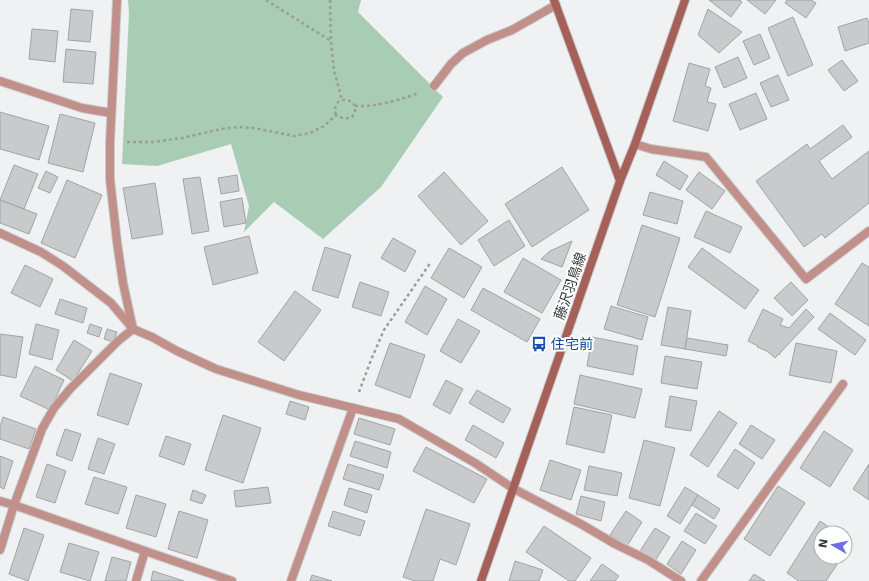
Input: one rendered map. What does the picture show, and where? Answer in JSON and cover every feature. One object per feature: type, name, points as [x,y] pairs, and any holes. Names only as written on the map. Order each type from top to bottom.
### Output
[{"type":"street","points":[[117,0],[111,113],[110,179],[122,283],[133,329]]},
{"type":"street","name":"藤沢羽鳥線","points":[[481,581],[620,181],[635,144],[685,0]]},
{"type":"street","points":[[434,86],[451,64],[463,53],[512,30],[555,2],[620,181]]},
{"type":"street","points":[[0,81],[82,108],[111,113]]},
{"type":"street","points":[[635,144],[651,149],[706,157],[806,279],[869,231]]},
{"type":"street","points":[[0,233],[41,252],[63,266],[111,303],[133,329],[216,369],[299,395],[399,419],[475,463],[514,489],[615,544],[648,560],[681,581]]},
{"type":"street","points":[[0,550],[14,505],[42,429],[54,408],[70,389],[118,341],[133,329]]},
{"type":"street","points":[[701,581],[842,384]]},
{"type":"street","points":[[291,581],[353,408]]},
{"type":"street","points":[[0,501],[232,581]]},
{"type":"street","points":[[136,581],[145,552]]},
{"type":"path","points":[[266,0],[331,41]]},
{"type":"path","points":[[330,0],[331,41],[334,70],[342,100]]},
{"type":"path","points":[[355,106],[382,104],[406,98],[434,86]]},
{"type":"path","points":[[342,100],[348,100],[355,106],[355,111],[352,117],[347,118],[341,119],[336,115],[334,110],[335,105],[342,100]]},
{"type":"path","points":[[110,142],[154,142],[239,127],[254,128],[294,136],[310,133],[324,126],[336,115]]},
{"type":"path","points":[[353,408],[384,330],[431,262]]},
{"type":"green space","points":[[128,0],[361,0],[358,12],[443,97],[381,187],[323,239],[274,202],[244,232],[249,206],[231,144],[157,166],[122,164],[129,13]]},
{"type":"building","points":[[709,0],[740,0],[742,2],[731,17]]},
{"type":"building","points":[[747,0],[776,0],[765,14]]},
{"type":"building","points":[[787,0],[811,0],[816,3],[806,18],[785,3]]},
{"type":"building","points":[[71,9],[93,11],[90,42],[68,40]]},
{"type":"building","points":[[708,9],[742,32],[719,53],[698,35]]},
{"type":"building","points":[[793,17],[813,65],[788,76],[768,28]]},
{"type":"building","points":[[867,18],[869,23],[869,43],[845,51],[838,27]]},
{"type":"building","points":[[32,29],[58,31],[55,62],[29,59]]},
{"type":"building","points":[[760,34],[770,58],[754,65],[743,41]]},
{"type":"building","points":[[66,49],[96,52],[93,84],[63,82]]},
{"type":"building","points":[[738,57],[747,78],[724,88],[715,67]]},
{"type":"building","points":[[842,60],[858,81],[844,91],[828,70]]},
{"type":"building","points":[[689,63],[710,69],[705,86],[711,88],[707,102],[716,104],[708,131],[673,121]]},
{"type":"building","points":[[778,75],[789,100],[771,107],[760,83]]},
{"type":"building","points":[[756,93],[767,119],[740,130],[729,104]]},
{"type":"building","points":[[0,112],[49,126],[39,160],[0,149]]},
{"type":"building","points":[[60,114],[95,123],[83,172],[48,163]]},
{"type":"building","points":[[843,125],[852,137],[819,161],[832,179],[869,151],[869,203],[825,238],[822,234],[804,247],[756,181],[807,144],[810,149]]},
{"type":"building","points":[[664,161],[688,176],[680,190],[656,175]]},
{"type":"building","points":[[14,165],[38,174],[24,209],[0,200]]},
{"type":"building","points":[[562,167],[589,210],[532,247],[505,204]]},
{"type":"building","points":[[46,171],[58,177],[50,193],[38,188]]},
{"type":"building","points":[[444,172],[488,221],[461,245],[418,196]]},
{"type":"building","points":[[699,172],[725,191],[712,209],[686,190]]},
{"type":"building","points":[[237,175],[239,191],[221,194],[218,178]]},
{"type":"building","points":[[200,177],[209,231],[192,234],[183,179]]},
{"type":"building","points":[[67,180],[102,195],[75,258],[41,243]]},
{"type":"building","points":[[155,183],[163,234],[132,239],[123,188]]},
{"type":"building","points":[[650,192],[683,201],[677,224],[643,215]]},
{"type":"building","points":[[242,198],[246,223],[224,227],[220,202]]},
{"type":"building","points":[[0,200],[37,214],[29,234],[0,223]]},
{"type":"building","points":[[706,211],[742,227],[730,253],[694,237]]},
{"type":"building","points":[[509,220],[525,246],[494,266],[478,240]]},
{"type":"building","points":[[642,225],[680,238],[655,317],[617,305]]},
{"type":"building","points":[[249,236],[258,273],[213,285],[204,247]]},
{"type":"building","points":[[393,238],[416,251],[405,272],[381,258]]},
{"type":"building","points":[[572,241],[562,267],[541,259],[550,251]]},
{"type":"building","points":[[325,247],[351,255],[338,298],[312,290]]},
{"type":"building","points":[[449,248],[482,267],[464,298],[431,278]]},
{"type":"building","points":[[702,248],[759,290],[745,309],[688,267]]},
{"type":"building","points":[[523,258],[561,280],[542,313],[504,292]]},
{"type":"building","points":[[862,263],[869,267],[869,326],[835,304]]},
{"type":"building","points":[[25,265],[53,279],[40,307],[11,293]]},
{"type":"building","points":[[360,282],[389,292],[381,316],[352,307]]},
{"type":"building","points":[[791,282],[808,300],[792,316],[774,298]]},
{"type":"building","points":[[425,286],[447,299],[427,335],[405,322]]},
{"type":"building","points":[[483,288],[540,319],[527,342],[471,310]]},
{"type":"building","points":[[295,291],[321,310],[284,361],[258,342]]},
{"type":"building","points":[[60,299],[87,308],[83,323],[55,314]]},
{"type":"building","points":[[611,306],[648,317],[642,340],[604,329]]},
{"type":"building","points":[[668,307],[691,311],[685,349],[661,345]]},
{"type":"building","points":[[763,309],[783,319],[780,325],[789,328],[806,309],[814,317],[775,358],[767,351],[748,341]]},
{"type":"building","points":[[830,313],[866,340],[855,355],[818,329]]},
{"type":"building","points":[[458,319],[480,331],[461,363],[440,351]]},
{"type":"building","points":[[36,324],[59,330],[52,360],[29,354]]},
{"type":"building","points":[[90,324],[102,328],[99,337],[87,333]]},
{"type":"building","points":[[107,329],[117,332],[113,342],[104,339]]},
{"type":"building","points":[[0,334],[23,337],[16,378],[0,375]]},
{"type":"building","points":[[592,337],[638,346],[633,375],[587,366]]},
{"type":"building","points":[[687,338],[728,345],[726,356],[685,349]]},
{"type":"building","points":[[74,340],[92,351],[73,381],[56,370]]},
{"type":"building","points":[[390,343],[425,355],[410,398],[375,385]]},
{"type":"building","points":[[796,343],[837,351],[831,383],[789,375]]},
{"type":"building","points":[[665,356],[702,362],[697,389],[661,383]]},
{"type":"building","points":[[35,366],[64,380],[50,410],[20,396]]},
{"type":"building","points":[[110,373],[142,384],[128,425],[97,415]]},
{"type":"building","points":[[580,375],[642,389],[635,418],[574,404]]},
{"type":"building","points":[[446,380],[463,389],[450,414],[433,405]]},
{"type":"building","points":[[477,390],[511,409],[503,423],[469,403]]},
{"type":"building","points":[[670,396],[697,401],[691,431],[665,427]]},
{"type":"building","points":[[290,401],[309,407],[305,420],[286,414]]},
{"type":"building","points":[[574,407],[612,415],[604,453],[566,444]]},
{"type":"building","points":[[719,411],[737,423],[708,467],[690,455]]},
{"type":"building","points":[[223,415],[261,428],[243,483],[205,470]]},
{"type":"building","points":[[3,417],[36,429],[29,449],[0,439],[0,426]]},
{"type":"building","points":[[359,418],[395,429],[390,445],[354,434]]},
{"type":"building","points":[[473,425],[504,443],[496,458],[465,440]]},
{"type":"building","points":[[751,425],[775,440],[762,459],[739,444]]},
{"type":"building","points":[[65,429],[81,434],[72,461],[56,455]]},
{"type":"building","points":[[824,431],[853,450],[830,487],[800,468]]},
{"type":"building","points":[[166,436],[191,444],[184,465],[159,456]]},
{"type":"building","points":[[98,438],[115,444],[104,474],[88,469]]},
{"type":"building","points":[[644,440],[675,448],[660,506],[629,498]]},
{"type":"building","points":[[355,441],[391,452],[387,468],[350,456]]},
{"type":"building","points":[[426,447],[487,479],[474,503],[413,471]]},
{"type":"building","points":[[735,449],[755,463],[738,489],[717,476]]},
{"type":"building","points":[[0,456],[13,461],[4,489],[0,487]]},
{"type":"building","points":[[550,460],[581,470],[571,500],[540,490]]},
{"type":"building","points":[[47,464],[66,471],[55,503],[36,497]]},
{"type":"building","points":[[348,464],[384,475],[379,490],[343,479]]},
{"type":"building","points":[[869,464],[869,500],[853,489]]},
{"type":"building","points":[[589,466],[622,473],[617,496],[584,490]]},
{"type":"building","points":[[94,477],[127,487],[118,514],[85,504]]},
{"type":"building","points":[[778,486],[805,503],[770,556],[744,539]]},
{"type":"building","points":[[268,487],[271,503],[236,507],[234,491]]},
{"type":"building","points":[[685,487],[698,495],[680,524],[667,516]]},
{"type":"building","points":[[349,488],[372,495],[367,513],[344,505]]},
{"type":"building","points":[[193,490],[206,495],[202,504],[190,500]]},
{"type":"building","points":[[136,495],[166,504],[156,537],[126,528]]},
{"type":"building","points":[[698,495],[720,509],[714,519],[692,505]]},
{"type":"building","points":[[581,496],[605,502],[601,521],[576,514]]},
{"type":"building","points":[[426,509],[470,524],[456,565],[440,559],[433,581],[415,581],[403,577]]},
{"type":"building","points":[[179,511],[208,520],[197,558],[168,549]]},
{"type":"building","points":[[333,511],[365,521],[360,536],[328,526]]},
{"type":"building","points":[[626,511],[642,522],[627,546],[610,535]]},
{"type":"building","points":[[696,513],[717,526],[705,544],[684,531]]},
{"type":"building","points":[[820,521],[826,525],[817,525]]},
{"type":"building","points":[[544,526],[591,558],[575,581],[569,581],[526,552]]},
{"type":"building","points":[[24,528],[44,535],[28,581],[9,574]]},
{"type":"building","points":[[655,528],[670,537],[655,561],[640,551]]},
{"type":"building","points":[[813,532],[813,565],[837,565],[826,581],[799,581],[787,573]]},
{"type":"building","points":[[682,541],[696,550],[681,574],[667,564]]},
{"type":"building","points":[[69,543],[99,552],[90,581],[60,572]]},
{"type":"building","points":[[112,557],[131,562],[126,581],[105,581]]},
{"type":"building","points":[[515,561],[543,570],[539,581],[509,581]]},
{"type":"building","points":[[602,564],[619,576],[615,581],[590,581]]},
{"type":"building","points":[[153,571],[184,581],[151,581]]},
{"type":"building","points":[[754,574],[765,581],[749,581]]},
{"type":"building","points":[[312,575],[332,581],[310,581]]},
{"type":"place","name":"住宅前","points":[[539,344]]}]
